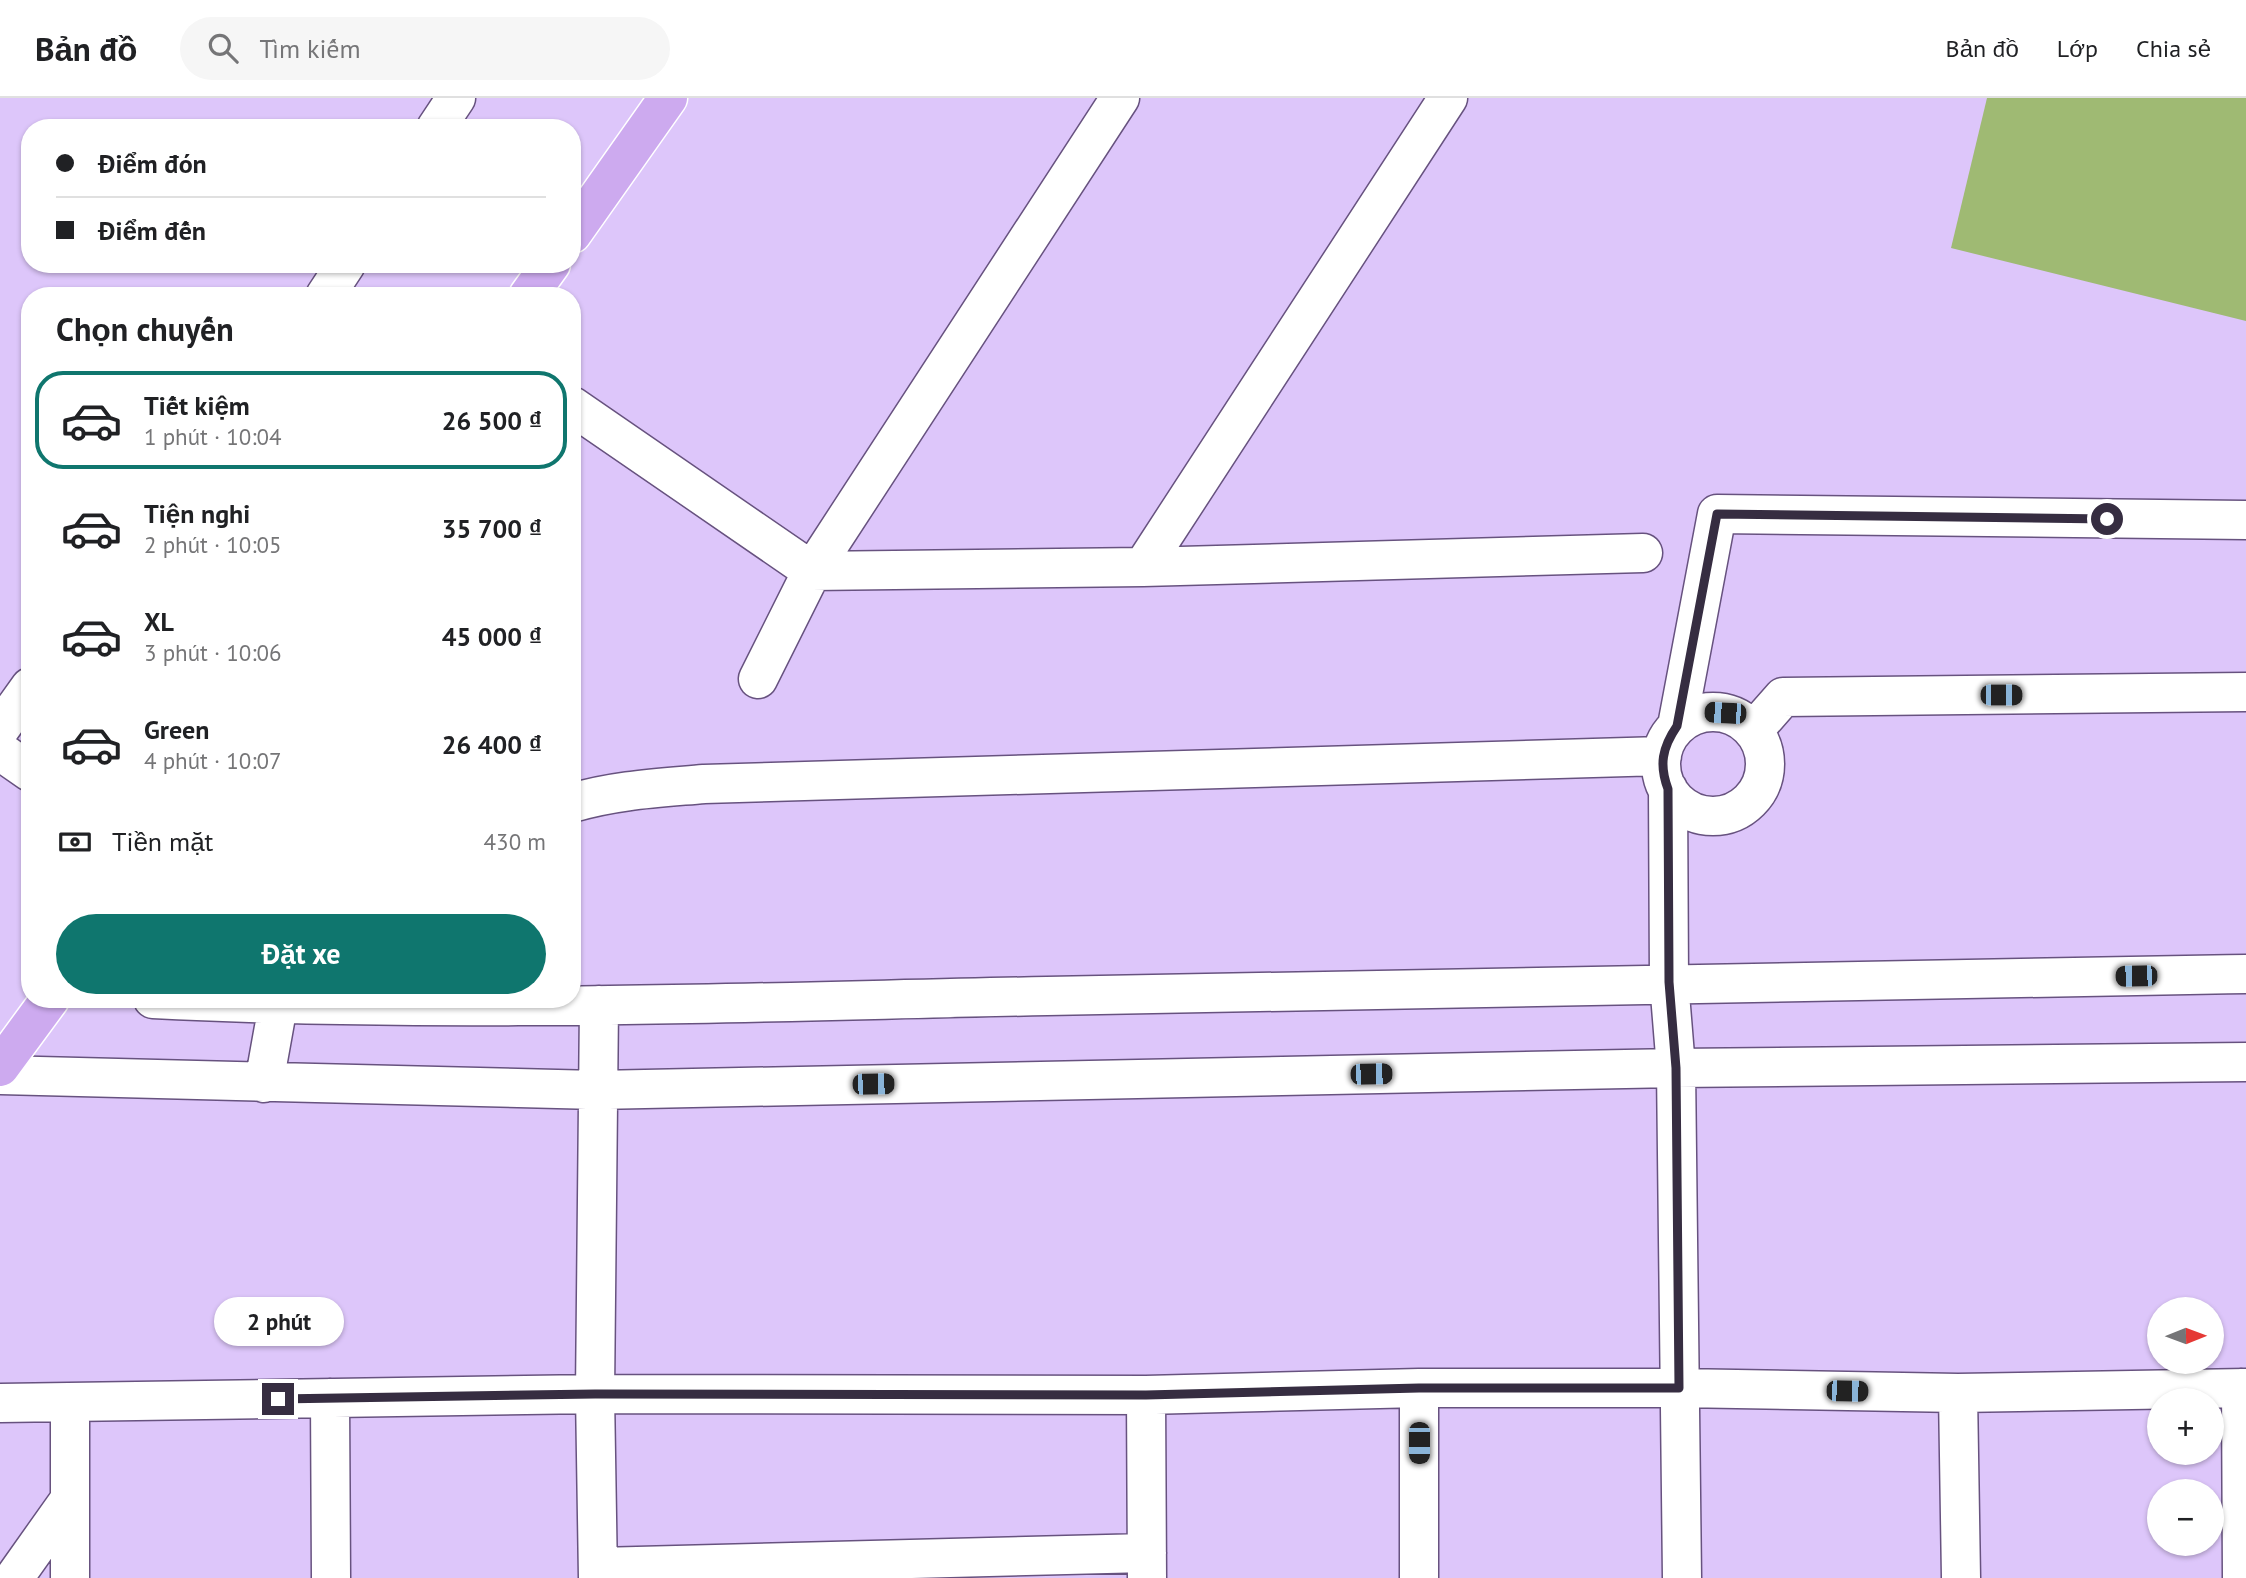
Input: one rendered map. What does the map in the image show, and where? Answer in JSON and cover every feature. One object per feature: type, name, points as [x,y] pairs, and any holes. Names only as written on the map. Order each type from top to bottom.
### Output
[{"type":"main road","points":[[581,221],[668,98]]},
{"type":"main road","points":[[0,1067],[43,1008]]},
{"type":"street","points":[[442,119],[456,98]]},
{"type":"street","points":[[758,679],[812,571],[1120,98]]},
{"type":"street","points":[[1143,567],[1448,98]]},
{"type":"street","points":[[581,411],[812,571],[1143,567],[1643,553]]},
{"type":"street","points":[[1682,1578],[1676,1068],[1669,982],[1669,757],[1717,514],[2246,520]]},
{"type":"street","points":[[1753,731],[1783,697],[2246,692]]},
{"type":"street","points":[[0,729],[21,700]]},
{"type":"street","points":[[1708,712],[1725,713],[1741,719],[1753,731],[1762,746],[1765,763],[1763,780],[1755,796],[1743,807],[1710,817],[1693,812],[1679,803],[1669,757],[1692,716],[1708,712]]},
{"type":"street","points":[[0,751],[21,766]]},
{"type":"street","points":[[581,800],[637,789],[704,784],[1669,757]]},
{"type":"street","points":[[581,1005],[1669,982],[2246,974]]},
{"type":"street","points":[[599,1005],[595,1394],[598,1573],[1147,1566],[1146,1395]]},
{"type":"street","points":[[264,1083],[277,1008]]},
{"type":"street","points":[[0,1075],[597,1090],[1676,1068],[2246,1062]]},
{"type":"street","points":[[1419,1388],[1419,1578]]},
{"type":"street","points":[[0,1403],[595,1394],[1146,1395],[1419,1388],[1679,1388],[1958,1393],[2243,1388],[2244,1556]]},
{"type":"street","points":[[1958,1393],[1961,1578]]},
{"type":"street","points":[[330,1398],[331,1578]]},
{"type":"street","points":[[70,1402],[70,1578]]},
{"type":"street","points":[[14,1578],[70,1499]]},
{"type":"green space","points":[[1987,98],[2246,98],[2246,321],[1951,248]]},
{"type":"route","points":[[278,1399],[595,1394],[1146,1395],[1419,1388],[1679,1388],[1676,1068],[1669,982],[1668,789],[1662,773],[1662,756],[1667,740],[1677,726],[1717,514],[2107,519]]}]
